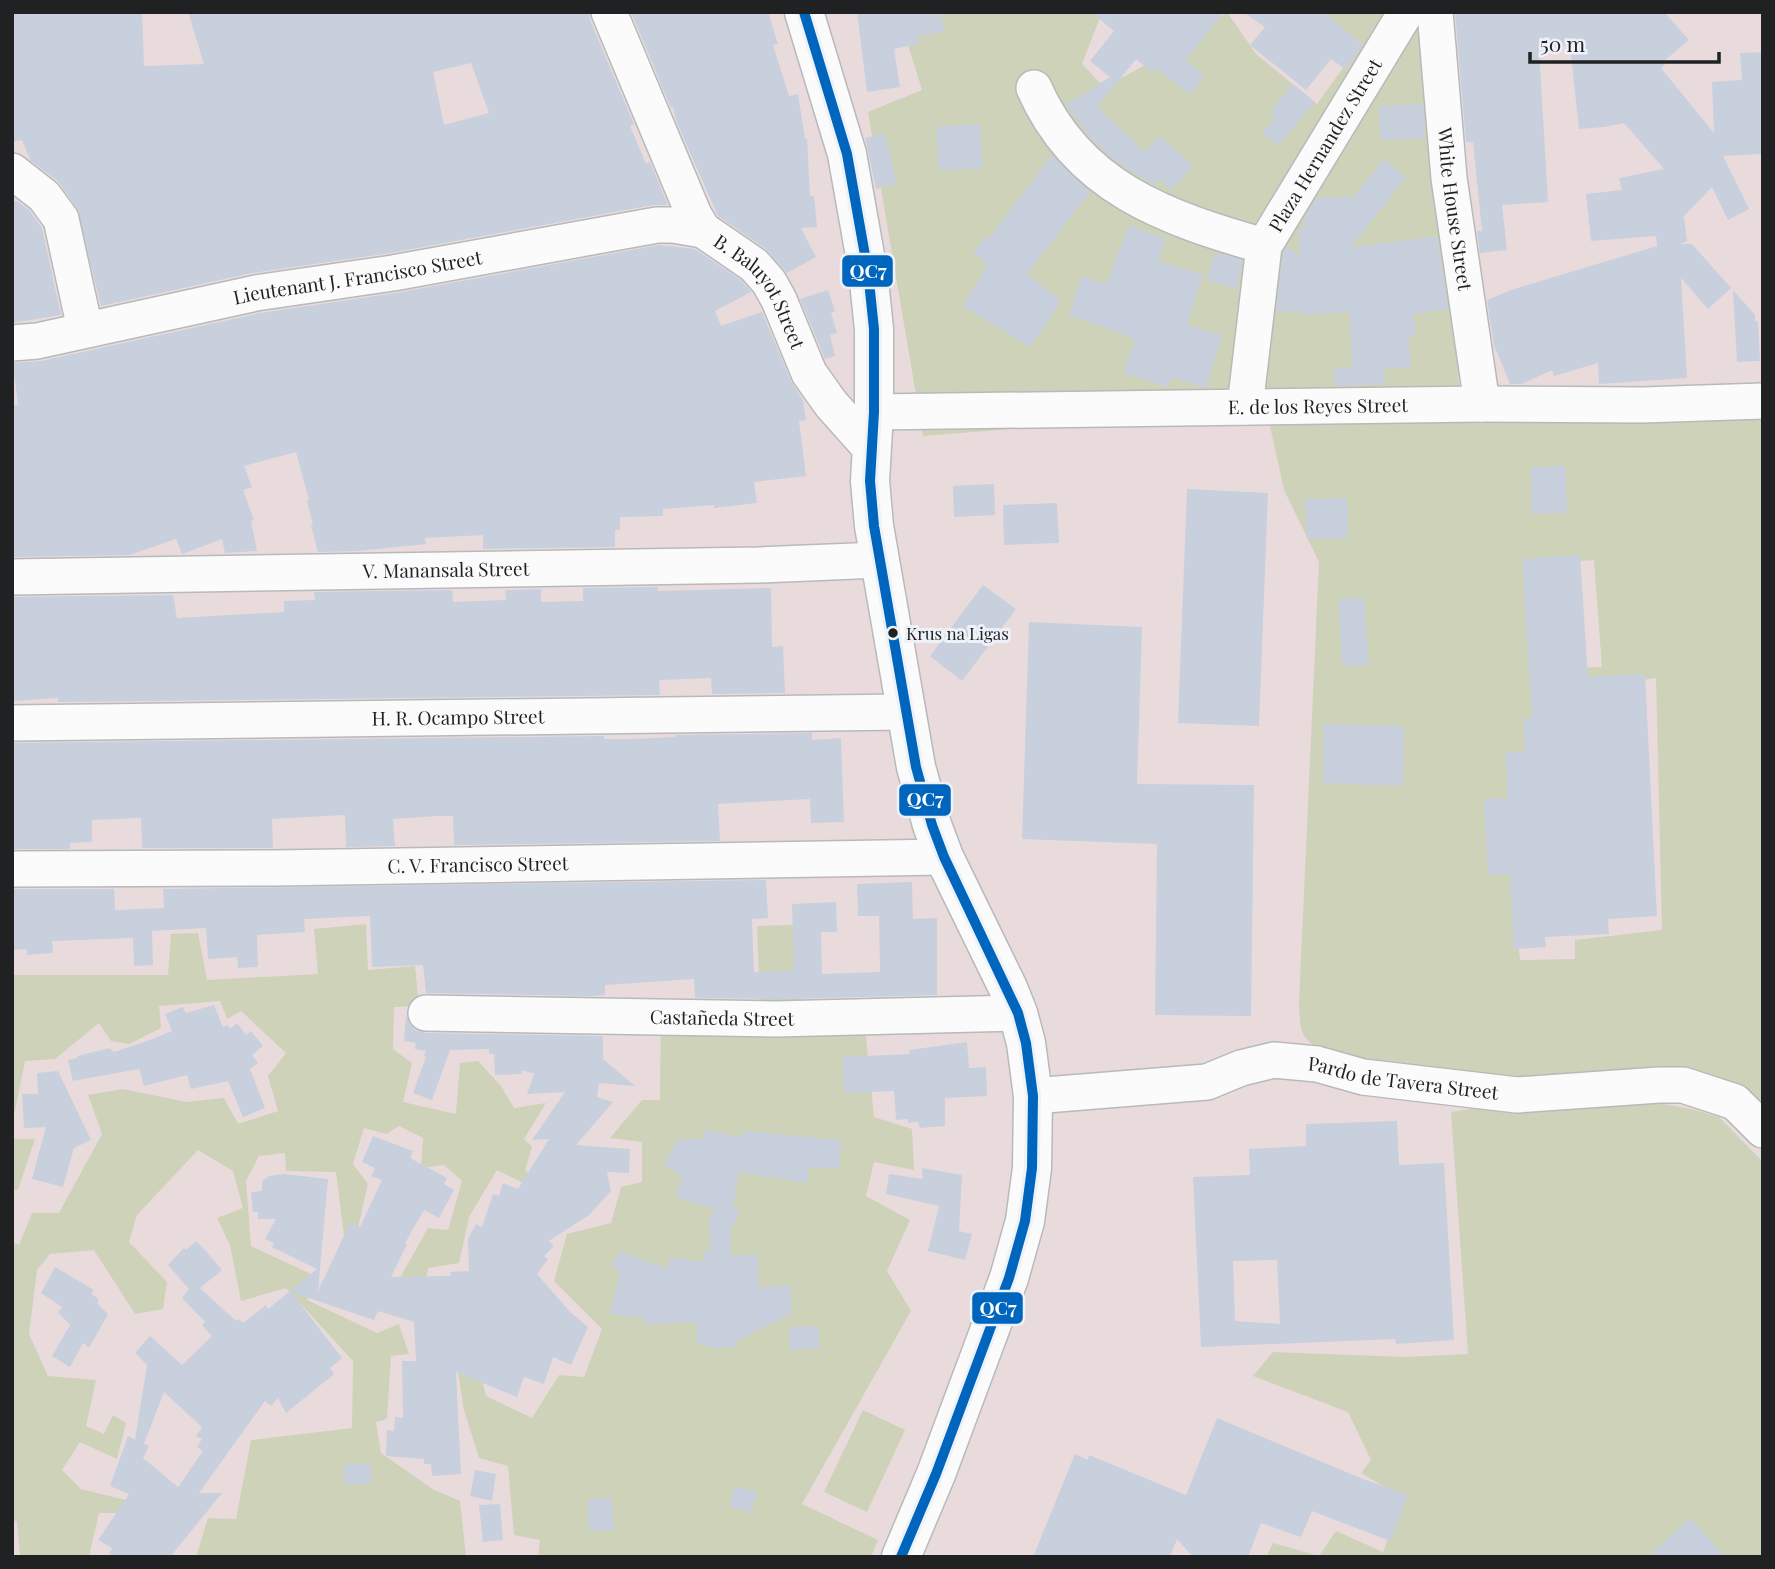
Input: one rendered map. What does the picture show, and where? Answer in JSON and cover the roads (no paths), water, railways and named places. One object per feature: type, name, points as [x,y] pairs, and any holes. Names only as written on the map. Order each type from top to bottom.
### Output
[{"type":"main road","points":[[804,12],[847,153],[868,272],[874,329],[874,412],[870,481],[879,560],[905,712],[924,797],[944,857],[1018,1013],[1026,1043],[1033,1096],[1032,1168],[1025,1221],[1009,1278],[936,1474],[901,1557]]},
{"type":"street","name":"B. Baluyot Street","points":[[609,12],[687,200],[703,230],[754,265],[769,282],[809,373],[831,404],[872,450]]},
{"type":"street","name":"Plaza Hernandez Street","points":[[1245,407],[1264,246],[1406,12]]},
{"type":"street","name":"White House Street","points":[[1435,12],[1449,178],[1482,404]]},
{"type":"street","points":[[1034,88],[1067,146],[1103,179],[1198,227],[1264,246]]},
{"type":"street","points":[[12,171],[44,196],[61,219],[85,329]]},
{"type":"street","name":"Lieutenant J. Francisco Street","points":[[12,343],[37,341],[256,293],[389,274],[656,225],[703,230]]},
{"type":"street","name":"E. de los Reyes Street","points":[[874,412],[1482,404],[1642,405],[1763,401]]},
{"type":"street","name":"V. Manansala Street","points":[[12,577],[760,565],[879,560]]},
{"type":"street","name":"H. R. Ocampo Street","points":[[12,723],[905,712]]},
{"type":"street","name":"C. V. Francisco Street","points":[[12,869],[276,868],[944,857]]},
{"type":"street","name":"Castañeda Street","points":[[426,1013],[775,1019],[1018,1013]]},
{"type":"street","name":"Pardo de Tavera Street","points":[[1033,1096],[1207,1082],[1241,1068],[1274,1060],[1317,1064],[1363,1077],[1517,1095],[1683,1085],[1735,1102],[1763,1130]]},
{"type":"place","name":"Krus na Ligas","points":[[893,633]]}]
